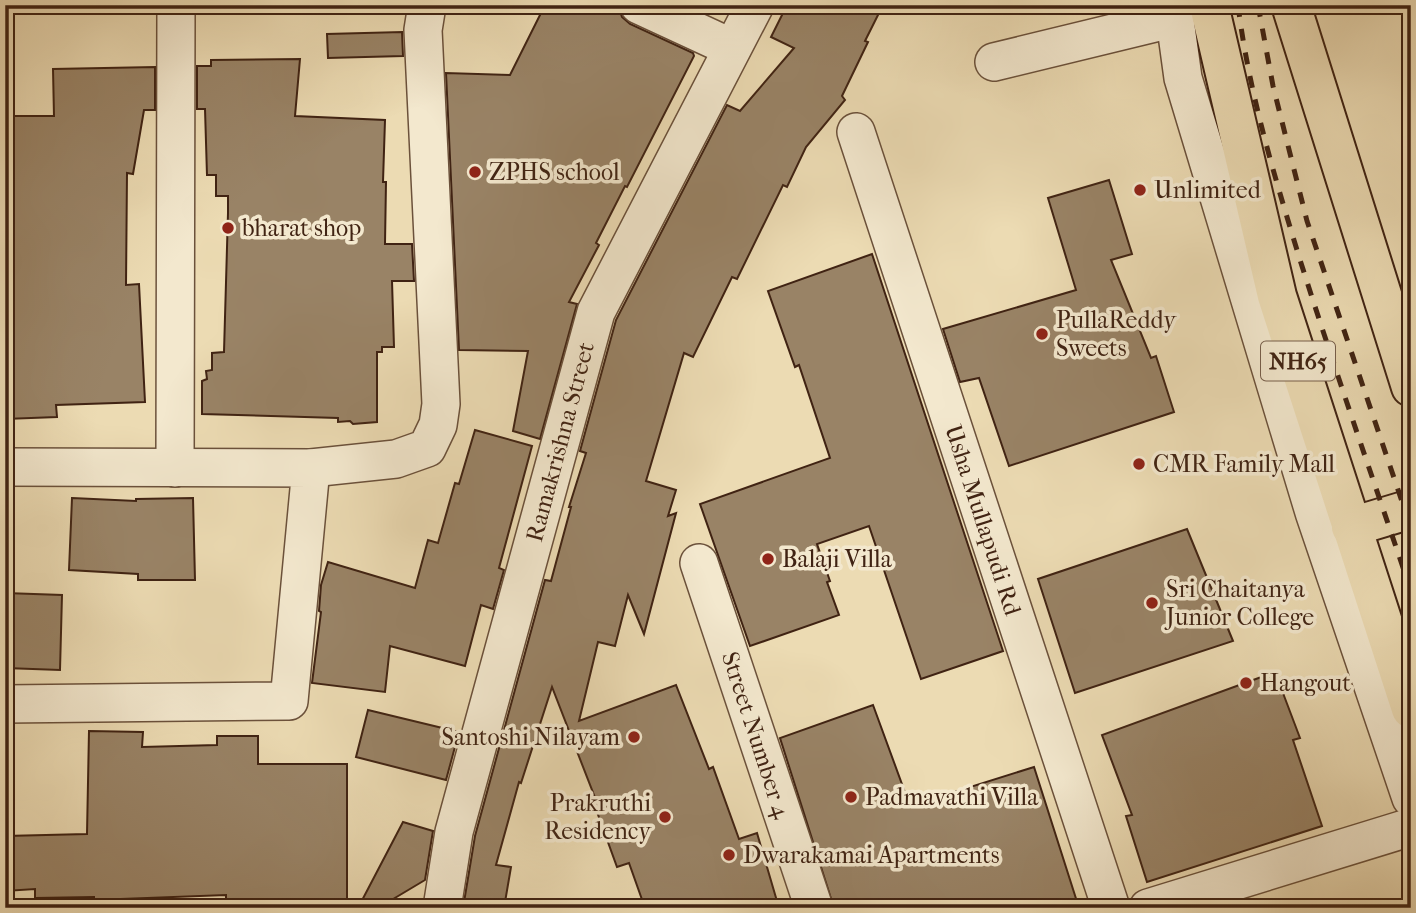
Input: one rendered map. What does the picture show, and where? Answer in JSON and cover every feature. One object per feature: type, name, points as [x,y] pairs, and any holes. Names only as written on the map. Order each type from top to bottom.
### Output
[{"type":"highway","points":[[1290,5],[1411,387]]},
{"type":"highway","name":"NH65","points":[[1186,9],[1351,527],[1404,667],[1411,709]]},
{"type":"highway","points":[[1351,527],[1411,509]]},
{"type":"street","points":[[175,468],[176,5]]},
{"type":"street","points":[[5,467],[311,468],[396,459],[427,448],[438,425],[441,404],[423,30],[427,5]]},
{"type":"street","points":[[639,5],[732,48]]},
{"type":"street","name":"Ramakrishna Street","points":[[442,908],[454,832],[596,312],[755,5]]},
{"type":"street","points":[[993,62],[1186,9],[1183,78],[1314,512],[1411,798]]},
{"type":"street","name":"Usha Mullapudi Rd","points":[[856,132],[1111,908]]},
{"type":"street","points":[[5,704],[289,701],[311,468]]},
{"type":"street","name":"Street Number 4","points":[[699,563],[814,908]]},
{"type":"street","points":[[1148,908],[1411,827]]},
{"type":"building","points":[[545,5],[618,5],[622,17],[630,24],[693,53],[694,56],[596,243],[599,245],[569,302],[577,304],[540,439],[513,431],[528,351],[459,350],[446,73],[510,75]]},
{"type":"building","points":[[787,5],[883,5],[842,96],[845,100],[806,147],[787,187],[783,185],[737,279],[732,277],[693,357],[684,353],[646,481],[676,490],[668,516],[676,513],[644,634],[628,595],[615,646],[598,642],[579,721],[676,685],[709,769],[713,767],[739,839],[757,833],[779,908],[645,908],[629,863],[617,867],[596,809],[599,808],[552,687],[521,783],[519,782],[496,865],[511,867],[504,908],[463,908],[475,836],[545,580],[551,581],[569,507],[586,453],[580,451],[616,320],[727,105],[740,111],[794,48],[771,37]]},
{"type":"building","points":[[402,32],[403,56],[328,58],[327,34]]},
{"type":"building","points":[[300,59],[295,116],[385,120],[385,244],[412,244],[414,281],[392,281],[394,347],[382,347],[382,352],[377,352],[377,422],[353,424],[350,421],[338,422],[338,418],[202,414],[202,381],[207,379],[206,371],[212,370],[212,353],[224,352],[228,196],[216,196],[216,175],[207,175],[205,109],[197,109],[197,66],[211,66],[211,60]]},
{"type":"building","points":[[155,67],[155,110],[144,110],[133,174],[127,173],[126,285],[139,284],[145,402],[56,405],[57,417],[5,419],[5,116],[54,116],[53,69]]},
{"type":"building","points":[[1109,180],[1132,254],[1111,260],[1151,358],[1156,356],[1174,412],[1009,466],[979,378],[960,382],[943,329],[1076,290],[1048,198]]},
{"type":"building","points":[[872,254],[1003,651],[921,679],[869,526],[817,544],[839,615],[750,646],[700,504],[830,458],[799,365],[795,367],[768,291]]},
{"type":"building","points":[[475,430],[532,446],[499,568],[504,570],[493,609],[481,605],[465,666],[390,646],[385,692],[312,683],[321,612],[321,585],[328,562],[415,588],[428,540],[438,543],[455,483],[459,484]]},
{"type":"building","points":[[72,498],[136,501],[193,498],[195,580],[138,580],[138,574],[69,570]]},
{"type":"building","points":[[1187,529],[1233,641],[1075,693],[1038,579]]},
{"type":"building","points":[[5,593],[62,595],[60,670],[5,668]]},
{"type":"building","points":[[1275,672],[1300,738],[1293,740],[1322,826],[1147,882],[1126,816],[1132,815],[1102,735]]},
{"type":"building","points":[[873,705],[910,806],[1034,767],[1079,908],[834,908],[780,738]]},
{"type":"building","points":[[368,710],[459,732],[446,780],[356,757]]},
{"type":"building","points":[[89,731],[143,732],[142,747],[217,745],[217,736],[258,736],[258,764],[347,764],[347,906],[279,904],[279,908],[226,907],[226,895],[94,900],[94,897],[35,898],[35,889],[5,891],[5,836],[87,834]]},
{"type":"building","points":[[403,822],[433,831],[425,880],[378,908],[358,908]]},
{"type":"railway","points":[[1238,5],[1256,103],[1282,199],[1411,591]]},
{"type":"railway","points":[[1258,5],[1273,86],[1307,221],[1411,528]]},
{"type":"place","name":"ZPHS school","points":[[475,172]]},
{"type":"place","name":"Unlimited","points":[[1140,190]]},
{"type":"place","name":"bharat shop","points":[[228,228]]},
{"type":"place","name":"PullaReddy Sweets","points":[[1042,334]]},
{"type":"place","name":"CMR Family Mall","points":[[1139,464]]},
{"type":"place","name":"Balaji Villa","points":[[768,559]]},
{"type":"place","name":"Sri Chaitanya Junior College","points":[[1152,603]]},
{"type":"place","name":"Hangout","points":[[1246,683]]},
{"type":"place","name":"Santoshi Nilayam","points":[[634,737]]},
{"type":"place","name":"Padmavathi Villa","points":[[851,797]]},
{"type":"place","name":"Prakruthi Residency","points":[[665,817]]},
{"type":"place","name":"Dwarakamai Apartments","points":[[729,855]]}]
